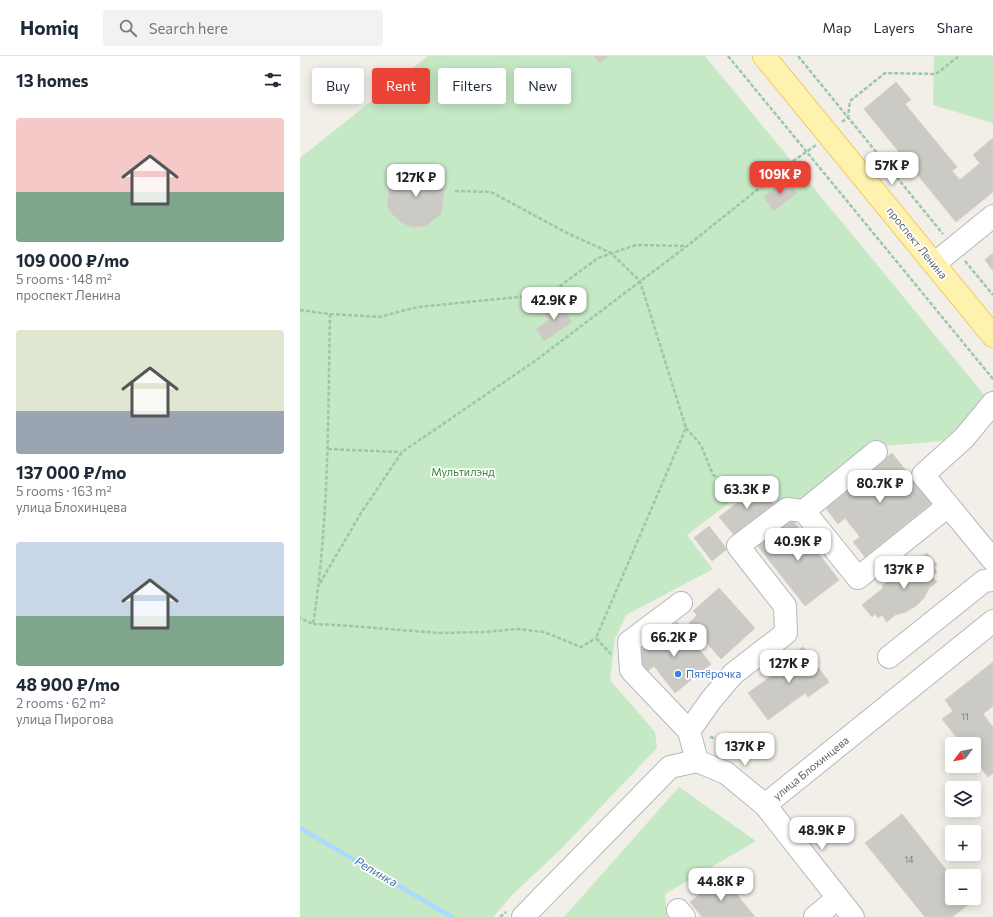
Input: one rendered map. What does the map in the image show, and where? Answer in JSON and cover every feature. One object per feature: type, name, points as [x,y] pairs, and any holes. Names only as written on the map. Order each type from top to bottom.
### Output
[{"type":"main road","name":"проспект Ленина","points":[[764,56],[993,336]]},
{"type":"street","points":[[934,264],[993,216]]},
{"type":"street","points":[[993,403],[964,438],[923,475],[993,560]]},
{"type":"street","points":[[804,511],[876,452]]},
{"type":"street","points":[[689,731],[711,700],[733,674],[786,633],[785,606],[738,546],[787,509],[804,511],[858,578],[948,506]]},
{"type":"street","points":[[889,657],[984,581],[993,580]]},
{"type":"street","points":[[523,917],[670,767],[696,762],[689,731],[631,670],[629,642],[681,603]]},
{"type":"street","name":"улица Блохинцева","points":[[696,762],[726,774],[765,805],[993,621]]},
{"type":"street","points":[[765,805],[853,917]]},
{"type":"street","points":[[814,917],[838,898]]},
{"type":"path","points":[[728,56],[993,379]]},
{"type":"path","points":[[798,56],[993,295]]},
{"type":"path","points":[[320,583],[361,514],[402,452],[535,361],[687,246],[792,162],[807,153],[848,117],[850,102],[885,73],[936,74],[959,56]]},
{"type":"path","points":[[455,191],[491,192],[567,233],[611,253],[640,281],[686,428],[701,445],[713,475],[738,487]]},
{"type":"path","points":[[300,310],[330,314],[379,317],[418,307],[549,294],[598,258],[611,253],[636,245],[687,246]]},
{"type":"path","points":[[313,624],[320,583],[328,449],[330,314]]},
{"type":"path","points":[[300,618],[313,624],[338,624],[438,633],[518,630],[544,632],[581,647],[596,638],[686,428]]},
{"type":"path","points":[[328,449],[402,452]]},
{"type":"path","points":[[596,638],[613,656]]},
{"type":"green space","name":"Мультилэнд","points":[[428,56],[705,56],[990,402],[942,441],[870,447],[786,512],[760,479],[687,535],[713,569],[626,615],[615,639],[610,680],[655,732],[657,748],[560,850],[512,895],[493,917],[300,917],[300,158],[372,101],[372,104],[430,104],[430,68],[413,68]]},
{"type":"green space","points":[[934,56],[993,56],[993,123],[933,105]]},
{"type":"green space","points":[[679,787],[756,841],[665,894],[667,917],[564,917]]},
{"type":"building","points":[[594,56],[609,56],[599,63]]},
{"type":"building","points":[[896,82],[911,100],[905,104],[957,167],[952,171],[960,180],[980,163],[973,155],[993,138],[993,192],[956,222],[864,109]]},
{"type":"building","points":[[418,168],[430,173],[444,189],[441,214],[426,226],[412,227],[402,223],[391,213],[387,205],[390,184],[408,169]]},
{"type":"building","points":[[787,179],[797,193],[774,211],[763,197]]},
{"type":"building","points":[[993,253],[993,271],[985,260]]},
{"type":"building","points":[[558,300],[572,322],[544,341],[536,329],[549,320],[542,310]]},
{"type":"building","points":[[892,453],[932,503],[865,557],[853,542],[860,537],[845,518],[838,524],[825,507]]},
{"type":"building","points":[[760,485],[774,504],[734,535],[719,517]]},
{"type":"building","points":[[791,518],[839,580],[805,606],[757,545]]},
{"type":"building","points":[[709,526],[727,549],[712,561],[694,538]]},
{"type":"building","points":[[927,553],[937,565],[934,567],[937,572],[932,576],[937,582],[929,588],[924,598],[916,606],[906,612],[895,615],[887,622],[882,615],[878,618],[875,614],[872,617],[862,605],[883,588],[882,586]]},
{"type":"building","points":[[719,588],[755,628],[721,659],[689,623],[697,615],[693,611]]},
{"type":"building","points":[[677,622],[711,664],[675,693],[654,666],[647,672],[634,656]]},
{"type":"building","points":[[803,647],[829,682],[808,697],[805,693],[768,720],[748,693],[785,666],[782,662]]},
{"type":"building","points":[[993,662],[993,706],[983,714],[993,727],[993,773],[988,777],[981,768],[981,737],[956,737],[942,719],[953,711],[945,700]]},
{"type":"building","points":[[902,814],[946,869],[945,905],[968,905],[952,917],[925,917],[865,843]]},
{"type":"building","points":[[723,877],[755,917],[702,917],[690,902]]},
{"type":"waterway","name":"Репинка","points":[[300,828],[452,917]]},
{"type":"place","name":"Пятёрочка","points":[[678,674]]}]
